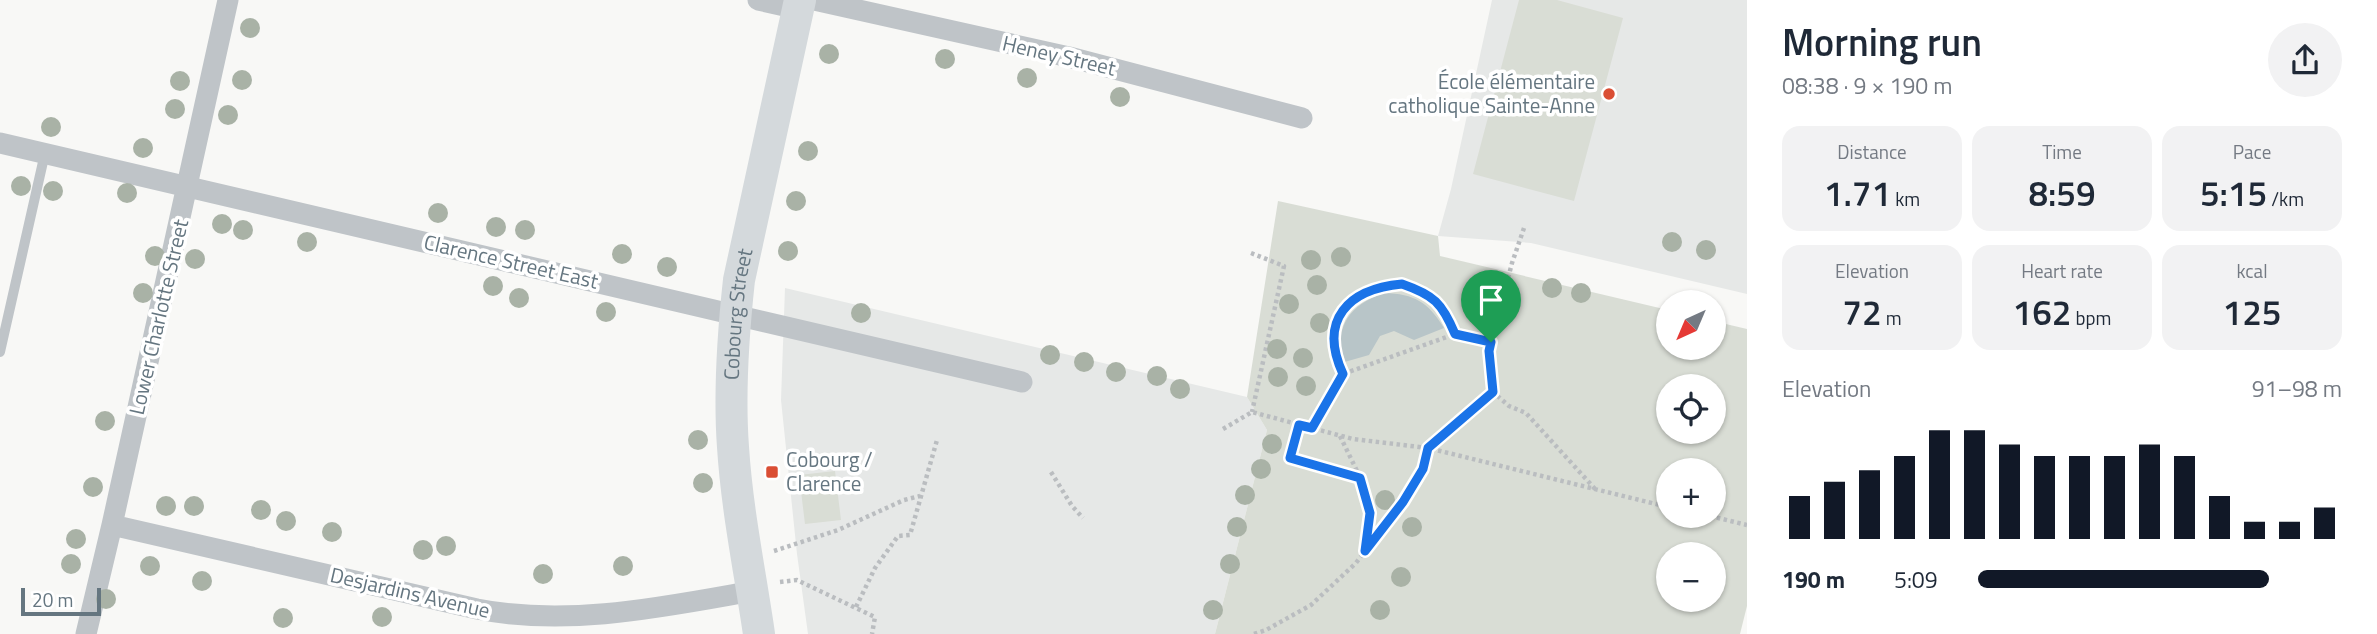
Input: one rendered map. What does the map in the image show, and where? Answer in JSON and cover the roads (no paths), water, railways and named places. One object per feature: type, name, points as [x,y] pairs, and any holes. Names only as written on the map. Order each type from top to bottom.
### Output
[{"type":"street","name":"Lower Charlotte Street","points":[[86,634],[113,525],[228,0]]},
{"type":"street","name":"Heney Street","points":[[758,0],[804,3],[1069,57],[1302,118]]},
{"type":"street","name":"Cobourg Street","points":[[759,634],[732,426],[735,314],[738,280],[804,3]]},
{"type":"street","name":"Clarence Street East","points":[[0,143],[1023,382]]},
{"type":"street","name":"Desjardins Avenue","points":[[113,525],[477,609],[518,616],[594,614],[751,578]]},
{"type":"lane","points":[[0,352],[46,153]]},
{"type":"place","name":"École élémentaire catholique Sainte-Anne","points":[[1609,94]]},
{"type":"place","name":"Cobourg / Clarence","points":[[772,472]]}]
